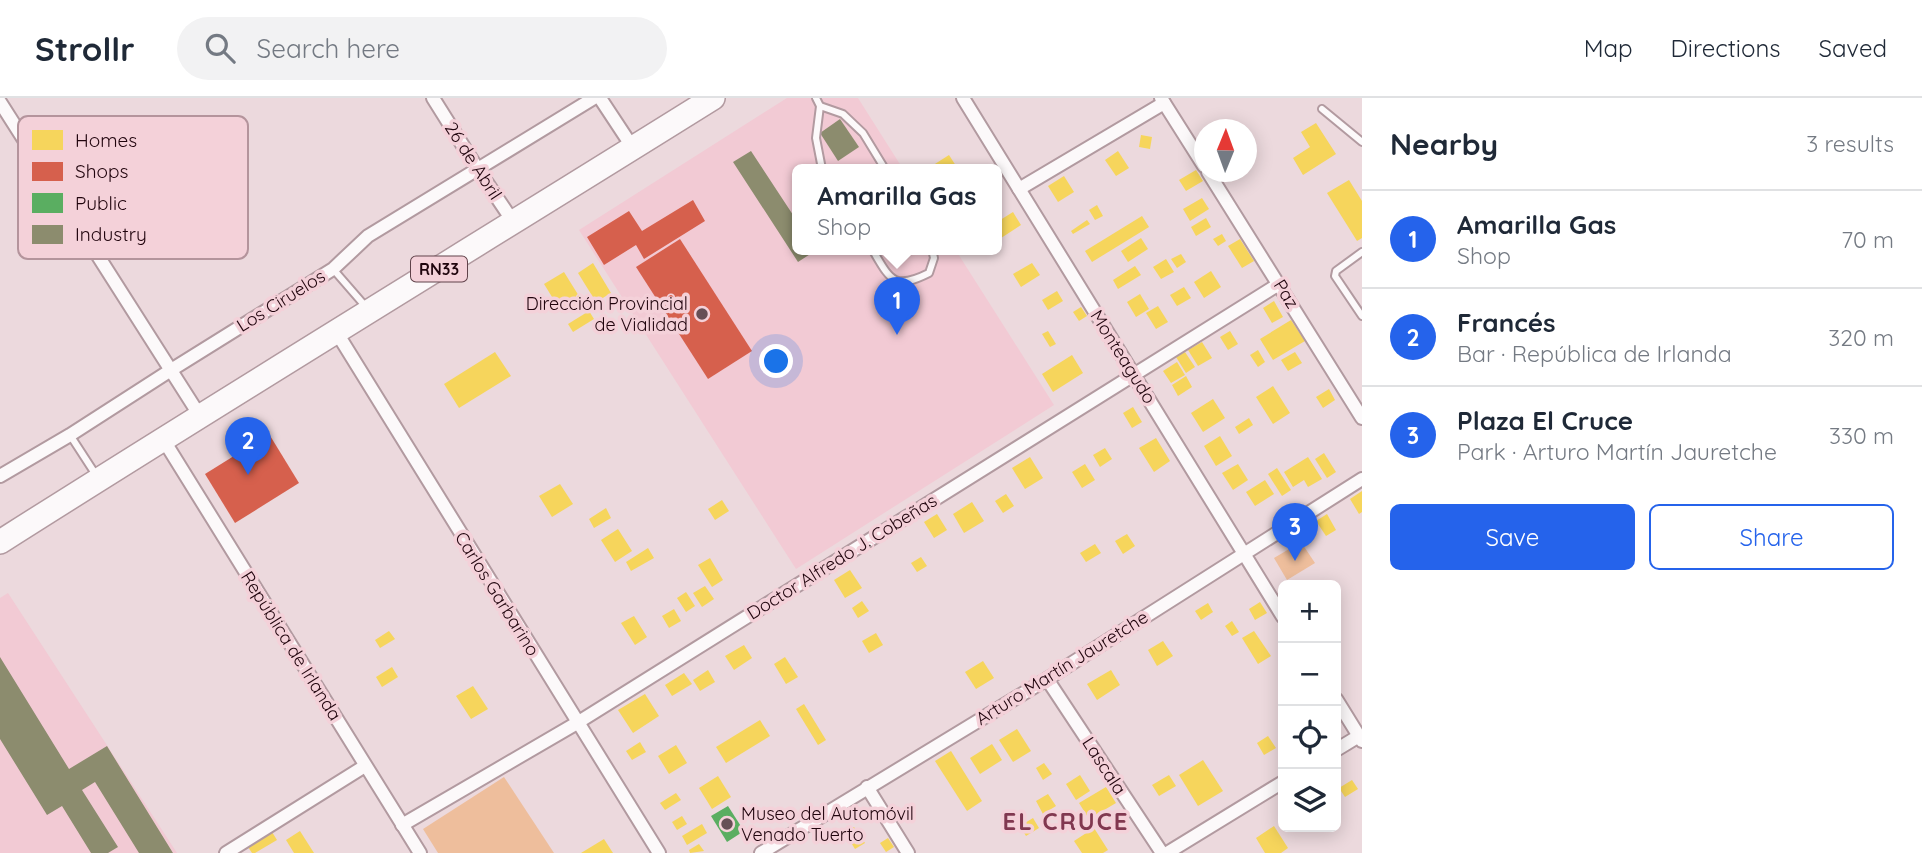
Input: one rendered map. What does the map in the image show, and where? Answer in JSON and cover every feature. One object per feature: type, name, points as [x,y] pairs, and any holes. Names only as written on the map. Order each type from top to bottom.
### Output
[{"type":"highway","name":"RN33","points":[[0,542],[713,98]]},
{"type":"street","name":"26 de Abril","points":[[433,98],[514,222]]},
{"type":"street","name":"Los Ciruelos","points":[[0,476],[333,270],[368,236],[594,98]]},
{"type":"street","points":[[600,98],[633,148]]},
{"type":"street","name":"Monteagudo","points":[[962,98],[1278,609]]},
{"type":"street","points":[[1019,189],[1163,101],[1194,149]]},
{"type":"street","points":[[0,102],[18,130]]},
{"type":"street","name":"Paz","points":[[1214,182],[1362,418]]},
{"type":"street","points":[[100,259],[200,416]]},
{"type":"street","name":"Doctor Alfredo J. Cobeñas","points":[[402,825],[576,723],[1279,284]]},
{"type":"street","name":"Carlos Garbarino","points":[[337,333],[576,723],[659,853]]},
{"type":"street","name":"República de Irlanda","points":[[163,439],[420,853]]},
{"type":"street","name":"Arturo Martín Jauretche","points":[[761,853],[1047,678],[1362,479]]},
{"type":"street","name":"Lascala","points":[[1047,678],[1164,853]]},
{"type":"street","points":[[1340,706],[1361,738],[1341,748]]},
{"type":"street","points":[[226,853],[365,766]]},
{"type":"street","points":[[1164,853],[1278,785]]},
{"type":"street","points":[[867,788],[908,853]]},
{"type":"lane","points":[[816,98],[820,106],[816,138],[821,164]]},
{"type":"lane","points":[[820,106],[843,114],[863,133],[883,164]]},
{"type":"lane","points":[[1322,109],[1362,142]]},
{"type":"lane","points":[[1362,252],[1336,271],[1335,276],[1362,316]]},
{"type":"lane","points":[[876,255],[889,276],[900,282],[912,281],[929,273],[933,255]]},
{"type":"lane","points":[[333,270],[371,312]]},
{"type":"lane","points":[[70,435],[98,480]]},
{"type":"shaded area","points":[[787,98],[858,98],[900,164],[792,164],[792,255],[959,255],[1054,405],[796,569],[579,230]]},
{"type":"shaded area","points":[[1301,542],[1315,563],[1287,580],[1274,558]]},
{"type":"shaded area","points":[[8,593],[177,853],[0,853],[0,598]]},
{"type":"shaded area","points":[[504,777],[554,853],[438,853],[423,829]]},
{"type":"building: Homes","points":[[1316,123],[1336,154],[1303,175],[1293,158],[1310,147],[1301,132]]},
{"type":"building: Homes","points":[[1141,135],[1152,137],[1150,149],[1139,147]]},
{"type":"building: Homes","points":[[1118,151],[1129,168],[1116,176],[1105,160]]},
{"type":"building: Homes","points":[[949,155],[955,164],[935,164]]},
{"type":"building: Homes","points":[[1194,171],[1194,182],[1201,182],[1186,191],[1179,180]]},
{"type":"building: Homes","points":[[1064,176],[1074,192],[1058,202],[1048,186]]},
{"type":"building: Homes","points":[[1349,180],[1362,201],[1362,238],[1357,241],[1327,193]]},
{"type":"building: Homes","points":[[1202,198],[1209,209],[1190,221],[1183,209]]},
{"type":"building: Homes","points":[[1097,205],[1103,216],[1095,220],[1089,210]]},
{"type":"building: Homes","points":[[1013,212],[1021,225],[1002,237],[1002,219]]},
{"type":"building: Homes","points":[[1142,216],[1149,227],[1092,262],[1085,251]]},
{"type":"building: Homes","points":[[1206,218],[1211,227],[1196,236],[1191,227]]},
{"type":"building: Homes","points":[[1087,220],[1090,224],[1073,234],[1071,231]]},
{"type":"building: Homes","points":[[1222,234],[1226,241],[1218,246],[1213,239]]},
{"type":"building: Homes","points":[[1141,238],[1148,249],[1128,262],[1121,251]]},
{"type":"building: Homes","points":[[1240,239],[1254,261],[1242,268],[1228,246]]},
{"type":"building: Homes","points":[[1181,254],[1186,262],[1177,268],[1171,259]]},
{"type":"building: Homes","points":[[1166,259],[1174,272],[1161,279],[1153,267]]},
{"type":"building: Homes","points":[[593,263],[611,293],[596,302],[578,273]]},
{"type":"building: Homes","points":[[1032,263],[1040,275],[1021,287],[1013,274]]},
{"type":"building: Homes","points":[[1135,266],[1141,275],[1118,289],[1113,280]]},
{"type":"building: Homes","points":[[1211,271],[1221,287],[1204,298],[1194,282]]},
{"type":"building: Homes","points":[[564,272],[582,301],[562,313],[544,284]]},
{"type":"building: Homes","points":[[1184,287],[1191,298],[1177,306],[1170,295]]},
{"type":"building: Homes","points":[[1057,291],[1063,301],[1048,310],[1042,300]]},
{"type":"building: Homes","points":[[1140,294],[1149,309],[1136,317],[1127,302]]},
{"type":"building: Homes","points":[[1274,301],[1283,317],[1272,323],[1263,308]]},
{"type":"building: Homes","points":[[1158,306],[1168,322],[1156,329],[1146,313]]},
{"type":"building: Homes","points":[[1081,307],[1087,316],[1079,321],[1073,312]]},
{"type":"building: Homes","points":[[589,311],[594,319],[573,332],[568,324]]},
{"type":"building: Homes","points":[[1291,320],[1305,341],[1273,360],[1260,339]]},
{"type":"building: Homes","points":[[1048,331],[1056,344],[1050,347],[1042,334]]},
{"type":"building: Homes","points":[[1230,331],[1238,344],[1228,350],[1220,337]]},
{"type":"building: Homes","points":[[1202,342],[1212,358],[1198,366],[1188,350]]},
{"type":"building: Homes","points":[[1258,350],[1265,362],[1258,367],[1250,355]]},
{"type":"building: Homes","points":[[495,352],[511,376],[459,408],[444,384]]},
{"type":"building: Homes","points":[[1185,352],[1195,367],[1186,373],[1176,357]]},
{"type":"building: Homes","points":[[1295,352],[1302,363],[1288,371],[1281,360]]},
{"type":"building: Homes","points":[[1072,355],[1083,373],[1053,392],[1042,374]]},
{"type":"building: Homes","points":[[1177,362],[1185,375],[1171,383],[1163,371]]},
{"type":"building: Homes","points":[[1186,376],[1192,387],[1178,396],[1172,385]]},
{"type":"building: Homes","points":[[1273,386],[1290,413],[1273,424],[1256,397]]},
{"type":"building: Homes","points":[[1329,389],[1335,400],[1323,408],[1316,397]]},
{"type":"building: Homes","points":[[1213,399],[1225,418],[1203,432],[1191,413]]},
{"type":"building: Homes","points":[[1133,407],[1142,422],[1132,428],[1123,413]]},
{"type":"building: Homes","points":[[1249,418],[1253,425],[1239,434],[1235,427]]},
{"type":"building: Homes","points":[[1220,436],[1232,456],[1216,466],[1204,446]]},
{"type":"building: Homes","points":[[1156,438],[1170,461],[1154,472],[1139,448]]},
{"type":"building: Homes","points":[[1105,448],[1112,459],[1100,467],[1093,455]]},
{"type":"building: Homes","points":[[1324,453],[1336,472],[1327,478],[1315,459]]},
{"type":"building: Homes","points":[[1030,457],[1043,478],[1025,489],[1012,468]]},
{"type":"building: Homes","points":[[1308,457],[1322,479],[1308,487],[1304,480],[1293,487],[1284,472]]},
{"type":"building: Homes","points":[[1085,464],[1095,480],[1082,488],[1072,472]]},
{"type":"building: Homes","points":[[1238,464],[1248,480],[1233,490],[1222,473]]},
{"type":"building: Homes","points":[[1277,468],[1291,490],[1282,496],[1268,474]]},
{"type":"building: Homes","points":[[1265,480],[1274,494],[1255,506],[1246,492]]},
{"type":"building: Homes","points":[[560,484],[573,504],[552,517],[539,496]]},
{"type":"building: Homes","points":[[1362,491],[1362,512],[1359,514],[1350,499]]},
{"type":"building: Homes","points":[[1006,494],[1014,506],[1003,513],[995,501]]},
{"type":"building: Homes","points":[[722,500],[729,511],[715,520],[708,509]]},
{"type":"building: Homes","points":[[972,502],[984,521],[964,533],[953,514]]},
{"type":"building: Homes","points":[[606,508],[611,518],[594,528],[589,519]]},
{"type":"building: Homes","points":[[937,514],[947,530],[934,538],[924,522]]},
{"type":"building: Homes","points":[[1327,514],[1336,530],[1326,536],[1316,521]]},
{"type":"building: Homes","points":[[618,529],[632,551],[615,562],[601,540]]},
{"type":"building: Homes","points":[[1127,534],[1135,546],[1123,554],[1115,541]]},
{"type":"building: Homes","points":[[1095,544],[1101,553],[1086,562],[1080,553]]},
{"type":"building: Homes","points":[[648,548],[654,558],[631,571],[626,562]]},
{"type":"building: Homes","points":[[921,557],[927,566],[917,572],[911,563]]},
{"type":"building: Homes","points":[[710,558],[723,580],[712,587],[698,565]]},
{"type":"building: Homes","points":[[850,570],[862,588],[845,598],[834,580]]},
{"type":"building: Homes","points":[[705,586],[714,599],[702,607],[693,593]]},
{"type":"building: Homes","points":[[686,592],[695,606],[686,612],[677,598]]},
{"type":"building: Homes","points":[[862,601],[869,611],[858,618],[852,608]]},
{"type":"building: Homes","points":[[1260,602],[1267,613],[1255,620],[1249,609]]},
{"type":"building: Homes","points":[[1208,603],[1213,612],[1201,620],[1195,611]]},
{"type":"building: Homes","points":[[674,609],[681,621],[669,628],[662,616]]},
{"type":"building: Homes","points":[[634,616],[647,637],[635,645],[621,623]]},
{"type":"building: Homes","points":[[1232,621],[1239,632],[1232,636],[1225,626]]},
{"type":"building: Homes","points":[[389,631],[395,639],[380,648],[375,640]]},
{"type":"building: Homes","points":[[1254,631],[1271,656],[1258,664],[1242,638]]},
{"type":"building: Homes","points":[[876,633],[883,645],[869,653],[862,641]]},
{"type":"building: Homes","points":[[1163,641],[1173,656],[1157,666],[1148,650]]},
{"type":"building: Homes","points":[[744,645],[752,658],[734,670],[725,656]]},
{"type":"building: Homes","points":[[785,657],[798,677],[786,684],[774,664]]},
{"type":"building: Homes","points":[[983,661],[994,678],[976,689],[965,672]]},
{"type":"building: Homes","points":[[392,667],[398,677],[382,687],[376,677]]},
{"type":"building: Homes","points":[[708,670],[715,682],[700,691],[693,680]]},
{"type":"building: Homes","points":[[1111,670],[1120,685],[1097,700],[1087,684]]},
{"type":"building: Homes","points":[[684,673],[692,684],[672,696],[665,685]]},
{"type":"building: Homes","points":[[473,686],[488,709],[471,719],[456,696]]},
{"type":"building: Homes","points":[[645,694],[659,716],[633,733],[618,710]]},
{"type":"building: Homes","points":[[804,704],[826,740],[818,745],[796,709]]},
{"type":"building: Homes","points":[[760,720],[770,736],[726,763],[716,747]]},
{"type":"building: Homes","points":[[1017,729],[1031,751],[1013,762],[999,740]]},
{"type":"building: Homes","points":[[1268,736],[1276,748],[1264,755],[1257,743]]},
{"type":"building: Homes","points":[[640,742],[646,752],[632,760],[626,751]]},
{"type":"building: Homes","points":[[992,744],[1002,760],[980,774],[970,758]]},
{"type":"building: Homes","points":[[676,745],[687,763],[669,774],[658,756]]},
{"type":"building: Homes","points":[[951,751],[982,801],[967,811],[935,761]]},
{"type":"building: Homes","points":[[1203,760],[1223,791],[1198,806],[1179,775]]},
{"type":"building: Homes","points":[[1044,763],[1052,774],[1043,780],[1036,768]]},
{"type":"building: Homes","points":[[1080,775],[1090,791],[1076,800],[1066,784]]},
{"type":"building: Homes","points":[[1169,775],[1176,786],[1159,796],[1152,785]]},
{"type":"building: Homes","points":[[718,776],[731,797],[712,809],[699,788]]},
{"type":"building: Homes","points":[[1352,780],[1358,789],[1345,797],[1341,787]]},
{"type":"building: Homes","points":[[1106,787],[1116,803],[1089,819],[1079,803]]},
{"type":"building: Homes","points":[[676,793],[681,800],[665,810],[660,803]]},
{"type":"building: Homes","points":[[1048,794],[1056,806],[1043,814],[1036,801]]},
{"type":"building: Homes","points":[[682,816],[687,824],[677,830],[672,822]]},
{"type":"building: Homes","points":[[1033,818],[1039,828],[1026,836],[1020,826]]},
{"type":"building: Homes","points":[[702,824],[707,833],[687,845],[682,836]]},
{"type":"building: Homes","points":[[1274,826],[1288,848],[1281,853],[1265,853],[1256,838]]},
{"type":"building: Homes","points":[[854,827],[865,843],[855,849],[845,833]]},
{"type":"building: Homes","points":[[1094,828],[1108,850],[1103,853],[1082,853],[1074,841]]},
{"type":"building: Homes","points":[[300,831],[314,853],[294,853],[286,840]]},
{"type":"building: Homes","points":[[272,832],[277,840],[252,853],[248,847]]},
{"type":"building: Homes","points":[[888,838],[894,847],[886,852],[880,843]]},
{"type":"building: Homes","points":[[604,839],[613,853],[581,853]]},
{"type":"building: Homes","points":[[699,844],[704,851],[690,853],[689,850]]},
{"type":"building: Shops","points":[[693,200],[705,221],[644,259],[636,245],[604,265],[587,237],[629,211],[642,231]]},
{"type":"building: Shops","points":[[680,239],[752,351],[708,379],[636,267]]},
{"type":"building: Shops","points":[[269,434],[299,483],[235,523],[205,474]]},
{"type":"building: Public","name":"Museo del Automóvil Venado Tuerto","points":[[728,806],[744,831],[727,842],[711,816]]},
{"type":"building: Industry","points":[[840,119],[859,147],[838,161],[820,133]]},
{"type":"building: Industry","points":[[751,151],[792,213],[792,253],[733,162]]},
{"type":"building: Industry","points":[[793,255],[809,255],[798,262]]},
{"type":"building: Industry","points":[[0,657],[69,769],[107,746],[173,853],[139,853],[95,782],[82,790],[118,847],[108,853],[91,853],[62,806],[47,815],[0,739]]},
{"type":"place","name":"Dirección Provincial de Vialidad","points":[[702,314]]},
{"type":"place","name":"Amarilla Gas","points":[[897,335]]},
{"type":"place","name":"Francés","points":[[248,475]]},
{"type":"place","name":"Plaza El Cruce","points":[[1295,561]]},
{"type":"place","name":"Museo del Automóvil Venado Tuerto","points":[[727,824]]},
{"type":"district","name":"EL CRUCE","points":[[1066,822]]}]
